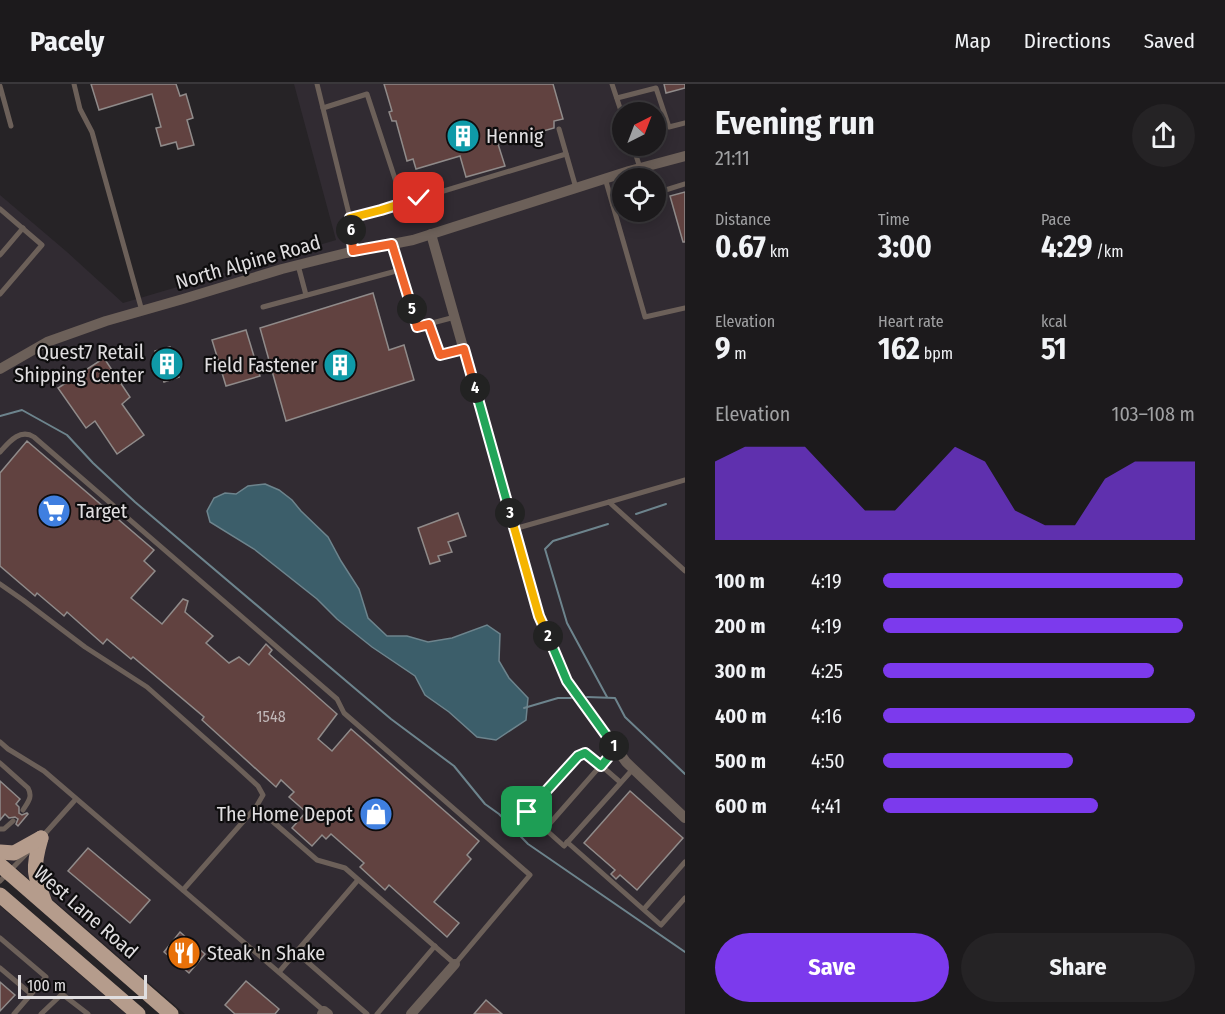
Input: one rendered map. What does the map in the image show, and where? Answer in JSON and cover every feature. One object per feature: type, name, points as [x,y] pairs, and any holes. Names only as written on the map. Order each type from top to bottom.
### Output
[{"type":"main road","points":[[0,852],[14,853],[41,838]]},
{"type":"main road","points":[[41,838],[34,865],[36,880],[46,906]]},
{"type":"main road","name":"West Lane Road","points":[[3,873],[46,906],[171,1014]]},
{"type":"main road","points":[[0,895],[138,1014]]},
{"type":"main road","points":[[0,911],[24,916]]},
{"type":"street","name":"North Alpine Road","points":[[640,168],[685,156]]},
{"type":"street","name":"North Alpine Road","points":[[0,369],[47,342],[106,321],[298,265],[353,251],[413,240],[612,176]]},
{"type":"street","points":[[431,234],[539,616],[567,681],[626,762],[685,818]]},
{"type":"street","points":[[411,1014],[456,964]]},
{"type":"lane","points":[[74,84],[80,109],[92,132],[142,311]]},
{"type":"lane","points":[[317,84],[350,218],[353,251]]},
{"type":"lane","points":[[612,84],[618,102]]},
{"type":"lane","points":[[0,86],[11,126]]},
{"type":"lane","points":[[617,98],[656,88],[669,127],[685,123]]},
{"type":"lane","points":[[323,108],[367,94],[403,203]]},
{"type":"lane","points":[[559,129],[576,188]]},
{"type":"lane","points":[[350,218],[566,154]]},
{"type":"lane","points":[[636,156],[640,168]]},
{"type":"lane","points":[[605,178],[612,202]]},
{"type":"lane","points":[[666,190],[685,184]]},
{"type":"lane","points":[[0,209],[42,245],[0,294]]},
{"type":"lane","points":[[618,222],[645,317],[685,308]]},
{"type":"lane","points":[[0,255],[23,228]]},
{"type":"lane","points":[[392,244],[417,327],[454,316]]},
{"type":"lane","points":[[298,265],[306,295]]},
{"type":"lane","points":[[263,307],[400,270]]},
{"type":"lane","points":[[429,324],[440,355],[464,349]]},
{"type":"lane","points":[[1,449],[21,434],[34,437],[337,699],[344,713],[530,875],[456,964],[345,868],[317,860],[255,807]]},
{"type":"lane","points":[[514,529],[685,480]]},
{"type":"lane","points":[[609,502],[685,571]]},
{"type":"lane","points":[[0,584],[85,647],[147,687],[258,786],[263,795],[255,807],[183,890]]},
{"type":"lane","points":[[0,742],[44,771],[325,1013]]},
{"type":"lane","points":[[545,829],[616,748]]},
{"type":"lane","points":[[621,782],[589,755],[582,754],[527,812],[564,846],[567,842],[621,782],[633,768]]},
{"type":"lane","points":[[0,763],[31,793],[23,810]]},
{"type":"lane","points":[[3,873],[41,838],[76,799]]},
{"type":"lane","points":[[0,829],[4,830],[13,821]]},
{"type":"lane","points":[[567,842],[661,925],[685,898]]},
{"type":"lane","points":[[644,909],[685,861]]},
{"type":"lane","points":[[279,972],[358,880]]},
{"type":"lane","points":[[0,938],[46,977],[14,1014]]},
{"type":"lane","points":[[377,1014],[435,946]]},
{"type":"lane","points":[[296,952],[367,1014]]},
{"type":"lane","points":[[0,969],[31,994]]},
{"type":"lane","points":[[40,1014],[62,994],[88,1014]]},
{"type":"shaded area","points":[[294,84],[685,84],[685,1014],[185,1014],[0,854],[0,195],[123,303],[336,240]]},
{"type":"shaded area","points":[[0,906],[126,1014],[0,1014]]},
{"type":"water","points":[[265,484],[279,490],[292,500],[328,537],[359,589],[368,618],[387,636],[407,636],[428,642],[452,638],[487,625],[500,634],[499,661],[509,678],[528,698],[526,720],[496,740],[477,737],[449,712],[425,695],[415,676],[372,647],[254,549],[210,522],[207,511],[214,498],[225,493],[236,494],[248,486]]},
{"type":"building","points":[[91,84],[176,84],[180,96],[186,94],[193,118],[187,120],[194,145],[178,149],[176,142],[161,146],[156,128],[161,127],[152,94],[99,110]]},
{"type":"building","name":"Hennig","points":[[384,84],[553,84],[563,119],[554,121],[554,128],[498,144],[505,166],[466,177],[460,156],[416,169],[413,159],[407,161],[396,121],[392,121],[389,112],[392,111]]},
{"type":"building","points":[[664,84],[685,84],[685,88],[666,93]]},
{"type":"building","points":[[685,192],[685,242],[683,242],[670,196]]},
{"type":"building","name":"Field Fastener","points":[[373,293],[389,350],[404,345],[414,380],[286,421],[260,328]]},
{"type":"building","points":[[246,330],[260,376],[226,386],[212,340]]},
{"type":"building","name":"Quest7 Retail Shipping Center","points":[[170,347],[179,377],[164,382],[155,351]]},
{"type":"building","points":[[104,358],[130,397],[122,404],[144,435],[117,454],[95,421],[86,428],[58,388]]},
{"type":"building","points":[[27,441],[154,550],[144,561],[155,571],[131,598],[162,624],[183,599],[188,601],[185,612],[213,636],[206,643],[229,663],[239,657],[249,665],[266,644],[272,650],[269,654],[337,714],[318,739],[332,751],[351,729],[479,841],[467,855],[471,859],[434,902],[459,923],[447,937],[389,885],[385,890],[360,867],[364,863],[331,834],[326,839],[322,835],[312,846],[292,828],[306,812],[289,797],[294,792],[281,780],[276,787],[202,720],[204,717],[133,657],[131,659],[107,639],[103,644],[67,612],[64,616],[37,593],[35,596],[0,566],[0,473]]},
{"type":"building","points":[[458,513],[466,536],[448,542],[452,552],[438,556],[440,561],[430,564],[418,528]]},
{"type":"building","points":[[0,781],[20,799],[16,804],[19,807],[19,813],[28,814],[18,826],[16,824],[18,819],[15,817],[9,818],[5,814],[0,820]]},
{"type":"building","points":[[630,791],[683,838],[637,890],[620,875],[616,879],[611,874],[615,870],[584,843]]},
{"type":"building","points":[[88,848],[150,900],[130,923],[68,871]]},
{"type":"building","name":"Steak 'n Shake","points":[[180,932],[205,954],[189,973],[164,952]]},
{"type":"building","points":[[246,981],[279,1009],[275,1014],[235,1014],[225,1005]]},
{"type":"building","points":[[0,982],[15,995],[0,1011]]},
{"type":"building","points":[[486,1000],[502,1014],[474,1014]]},
{"type":"waterway","points":[[0,416],[22,410],[67,435],[135,502],[391,719],[454,766],[485,804],[499,814],[528,844],[685,952]]},
{"type":"waterway","points":[[636,514],[666,504]]},
{"type":"waterway","points":[[607,697],[567,623],[545,549],[553,541],[608,524]]},
{"type":"waterway","points":[[587,697],[615,698],[625,717],[685,774]]},
{"type":"waterway","points":[[524,708],[558,698],[571,698]]},
{"type":"place","name":"Hennig","points":[[463,136]]},
{"type":"place","name":"Quest7 Retail Shipping Center","points":[[167,364]]},
{"type":"place","name":"Field Fastener","points":[[340,365]]},
{"type":"place","name":"Target","points":[[54,511]]},
{"type":"place","name":"The Home Depot","points":[[376,814]]},
{"type":"place","name":"Steak 'n Shake","points":[[184,953]]},
{"type":"route","points":[[419,198],[350,218],[353,251],[392,244],[417,327],[429,324],[440,355],[464,349],[539,616],[567,681],[616,748],[601,766],[585,753],[578,756],[527,812]]}]
